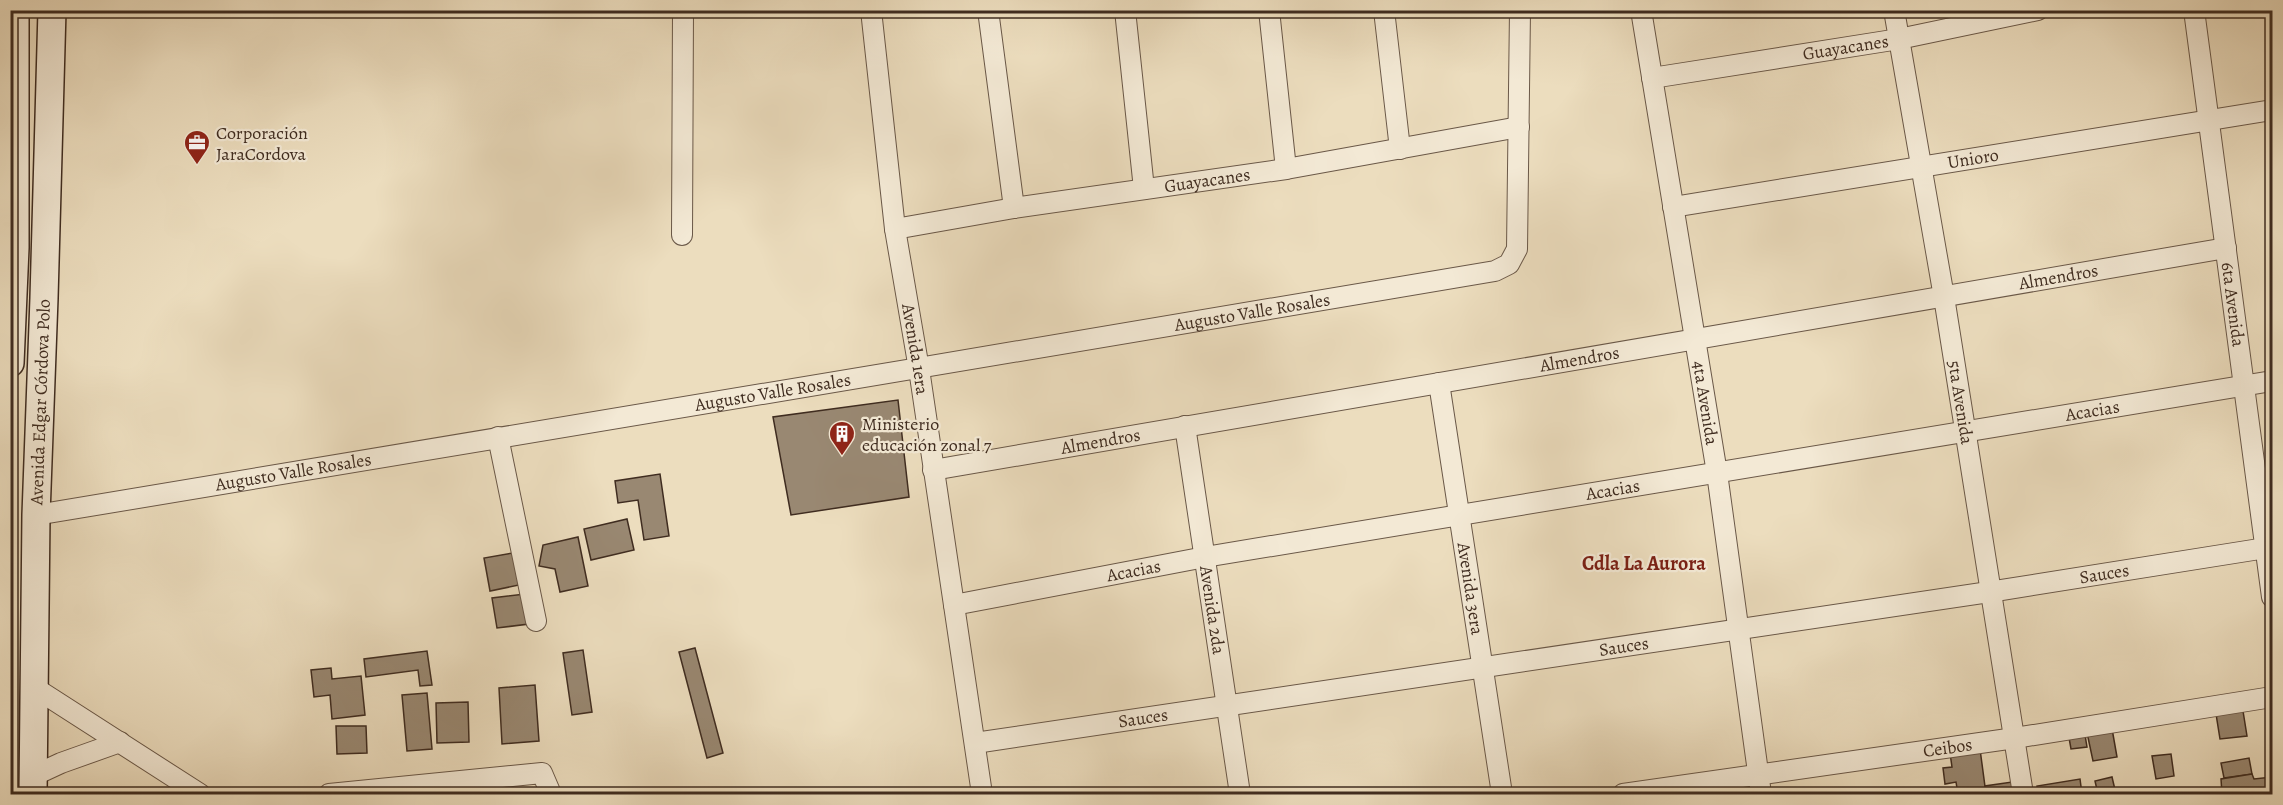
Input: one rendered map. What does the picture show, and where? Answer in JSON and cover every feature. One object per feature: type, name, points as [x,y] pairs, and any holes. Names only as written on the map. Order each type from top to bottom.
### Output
[{"type":"main road","name":"Avenida Edgar Córdova Polo","points":[[10,363],[15,248],[12,130],[15,10]]},
{"type":"main road","name":"Avenida Edgar Córdova Polo","points":[[33,785],[36,515],[45,298],[52,10]]},
{"type":"street","points":[[682,235],[683,10]]},
{"type":"street","name":"Avenida 1era","points":[[871,10],[895,229],[919,369],[982,795]]},
{"type":"street","points":[[988,10],[1014,208]]},
{"type":"street","points":[[1125,10],[1144,189]]},
{"type":"street","points":[[1269,10],[1286,169]]},
{"type":"street","points":[[1384,10],[1400,149]]},
{"type":"street","points":[[1519,127],[1520,10]]},
{"type":"street","name":"4ta Avenida","points":[[1641,10],[1717,473],[1759,785]]},
{"type":"street","name":"5ta Avenida","points":[[1894,10],[1944,297],[2023,795]]},
{"type":"street","name":"Guayacanes","points":[[1652,78],[1899,39],[2038,10]]},
{"type":"street","name":"6ta Avenida","points":[[2194,10],[2244,385],[2269,547],[2272,597]]},
{"type":"street","name":"Unioro","points":[[1673,207],[2272,110]]},
{"type":"street","name":"Augusto Valle Rosales","points":[[36,515],[1495,271],[1509,264],[1517,249],[1519,127]]},
{"type":"street","name":"Guayacanes","points":[[895,229],[1014,208],[1286,169],[1519,127]]},
{"type":"street","name":"Almendros","points":[[933,470],[2226,248]]},
{"type":"street","name":"Acacias","points":[[954,605],[1205,557],[2272,381]]},
{"type":"street","name":"Avenida 3era","points":[[1439,383],[1502,795]]},
{"type":"street","name":"Avenida 2da","points":[[1185,426],[1240,795]]},
{"type":"street","points":[[498,437],[536,621]]},
{"type":"street","name":"Sauces","points":[[975,743],[1989,592],[2269,547]]},
{"type":"street","points":[[35,688],[200,795]]},
{"type":"street","name":"Ceibos","points":[[1623,795],[1759,785],[2015,738],[2272,697]]},
{"type":"street","points":[[33,785],[62,763],[120,742]]},
{"type":"street","points":[[329,795],[542,773],[551,795]]},
{"type":"building","name":"Ministerio educación zonal 7","points":[[898,400],[909,497],[791,515],[773,417]]},
{"type":"building","points":[[660,474],[669,536],[644,540],[638,500],[618,503],[615,481]]},
{"type":"building","points":[[627,519],[634,550],[591,560],[584,529]]},
{"type":"building","points":[[578,537],[588,586],[560,592],[555,569],[539,566],[543,545]]},
{"type":"building","points":[[513,553],[519,585],[490,591],[484,558]]},
{"type":"building","points":[[525,594],[529,624],[497,628],[492,598]]},
{"type":"building","points":[[695,648],[723,753],[707,758],[679,652]]},
{"type":"building","points":[[583,650],[592,712],[572,715],[563,653]]},
{"type":"building","points":[[427,651],[432,685],[420,686],[418,670],[366,677],[364,659]]},
{"type":"building","points":[[331,668],[332,679],[361,676],[365,715],[332,719],[330,695],[314,697],[311,670]]},
{"type":"building","points":[[535,685],[539,741],[502,744],[499,688]]},
{"type":"building","points":[[427,693],[432,749],[407,751],[402,695]]},
{"type":"building","points":[[468,702],[469,742],[437,743],[436,703]]},
{"type":"building","points":[[2243,711],[2247,736],[2220,739],[2216,714]]},
{"type":"building","points":[[2111,723],[2117,757],[2093,761],[2086,728]]},
{"type":"building","points":[[336,726],[366,726],[367,753],[337,754]]},
{"type":"building","points":[[2084,729],[2087,747],[2071,749],[2068,732]]},
{"type":"building","points":[[1980,749],[1986,794],[1958,794],[1956,782],[1945,784],[1943,768],[1952,767],[1950,753]]},
{"type":"building","points":[[2171,754],[2174,776],[2156,779],[2152,756]]},
{"type":"building","points":[[2249,758],[2252,774],[2224,778],[2221,763]]},
{"type":"building","points":[[2252,774],[2254,779],[2272,777],[2272,794],[2222,794],[2221,779]]},
{"type":"building","points":[[2112,777],[2116,794],[2098,794],[2095,781]]},
{"type":"building","points":[[2080,779],[2082,794],[2038,794],[2037,786]]},
{"type":"building","points":[[2012,782],[2014,794],[1986,794],[1985,786]]},
{"type":"building","points":[[2221,788],[2222,794],[2180,794]]},
{"type":"place","name":"Corporación JaraCordova","points":[[197,166]]},
{"type":"place","name":"Ministerio educación zonal 7","points":[[842,457]]},
{"type":"district","name":"Cdla La Aurora","points":[[1644,563]]}]
